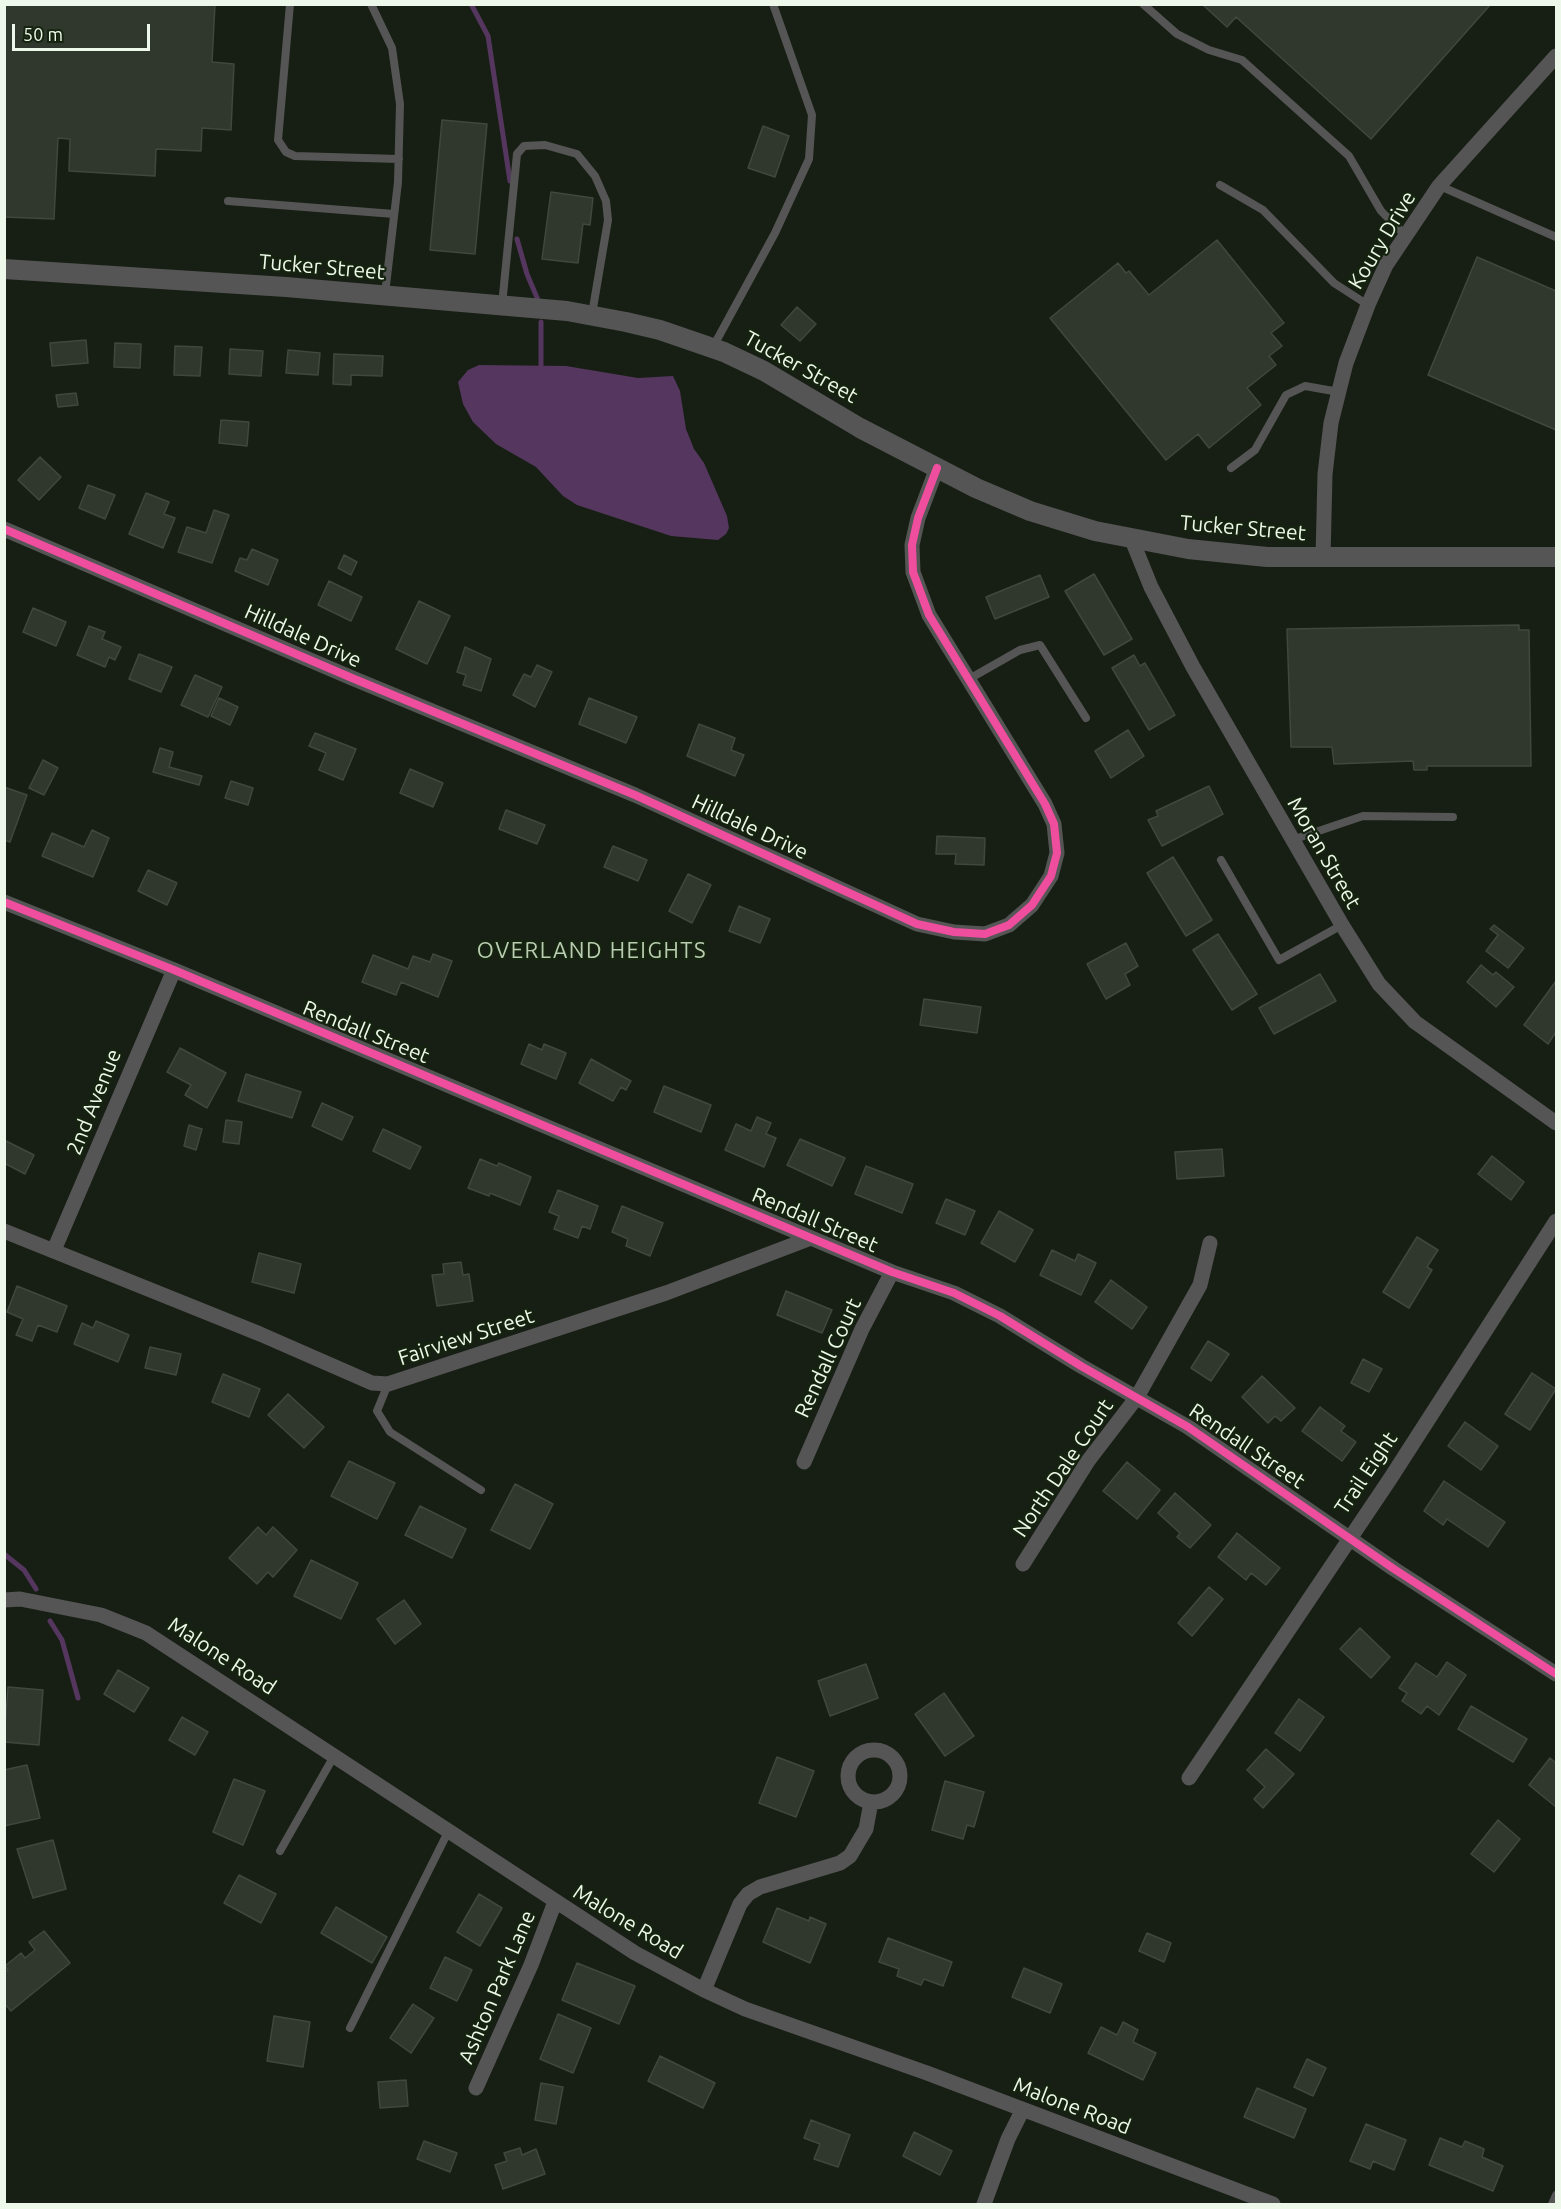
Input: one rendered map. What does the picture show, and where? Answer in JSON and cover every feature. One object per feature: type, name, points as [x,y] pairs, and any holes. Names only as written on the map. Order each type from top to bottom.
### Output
[{"type":"street","name":"Koury Drive","points":[[1323,558],[1325,474],[1331,423],[1368,304],[1386,265],[1439,186],[1557,56]]},
{"type":"street","name":"Tucker Street","points":[[4,269],[385,296],[592,315],[660,330],[713,348],[764,371],[860,428],[976,488],[1030,511],[1132,540],[1237,556],[1557,557]]},
{"type":"street","name":"Hilldale Drive","points":[[4,530],[352,678],[657,804],[917,924],[954,932],[985,934],[1008,926],[1032,905],[1051,876],[1057,853],[1054,824],[1045,804],[929,615],[913,572],[912,545],[918,518],[937,468]]},
{"type":"street","name":"Moran Street","points":[[1132,540],[1151,587],[1193,667],[1342,926],[1379,984],[1415,1022],[1556,1123]]},
{"type":"street","name":"Rendall Street","points":[[4,902],[174,970],[892,1272],[954,1293],[1000,1316],[1081,1366],[1188,1427],[1348,1538],[1557,1674]]},
{"type":"street","name":"2nd Avenue","points":[[54,1250],[174,970]]},
{"type":"street","name":"Trail Eight","points":[[1189,1778],[1348,1538],[1390,1479],[1557,1221]]},
{"type":"street","name":"Fairview Street","points":[[4,1231],[372,1383],[388,1384],[666,1293],[811,1238]]},
{"type":"street","name":"North Dale Court","points":[[1023,1564],[1088,1461],[1137,1397],[1200,1285],[1210,1243]]},
{"type":"street","name":"Rendall Court","points":[[804,1462],[862,1329],[892,1272]]},
{"type":"street","name":"Malone Road","points":[[4,1600],[20,1599],[101,1615],[137,1629],[335,1755],[635,1953],[704,1990],[745,2009],[927,2073],[1273,2205]]},
{"type":"street","points":[[704,1990],[740,1904],[748,1894],[760,1887],[840,1863],[850,1856],[866,1829],[871,1802]]},
{"type":"street","name":"Ashton Park Lane","points":[[476,2088],[531,1965],[555,1902]]},
{"type":"street","points":[[984,2205],[1008,2139],[1022,2110]]},
{"type":"lane","points":[[290,4],[278,140],[285,152],[295,156],[399,159]]},
{"type":"lane","points":[[371,4],[392,48],[400,104],[399,159],[385,296]]},
{"type":"lane","points":[[713,348],[775,233],[809,159],[812,115],[772,4]]},
{"type":"lane","points":[[1143,4],[1177,34],[1209,50],[1242,60],[1349,156],[1381,211],[1406,236]]},
{"type":"lane","points":[[502,306],[517,154],[525,146],[544,145],[577,154],[595,176],[606,201],[608,220],[592,315]]},
{"type":"lane","points":[[1220,185],[1263,210],[1334,283],[1368,304]]},
{"type":"lane","points":[[1439,186],[1557,237]]},
{"type":"lane","points":[[228,201],[394,214]]},
{"type":"lane","points":[[1231,468],[1255,450],[1286,394],[1305,386],[1339,392]]},
{"type":"lane","points":[[969,679],[1020,650],[1040,645],[1086,718]]},
{"type":"lane","points":[[1292,840],[1363,816],[1453,818]]},
{"type":"lane","points":[[1221,860],[1279,960],[1342,926]]},
{"type":"lane","points":[[388,1384],[377,1411],[390,1432],[481,1490]]},
{"type":"lane","points":[[280,1851],[335,1755]]},
{"type":"lane","points":[[350,2028],[448,1830]]},
{"type":"lane","points":[[1552,2205],[1557,2195]]},
{"type":"shaded area","points":[[479,365],[566,366],[638,378],[673,376],[680,391],[686,429],[727,516],[729,528],[726,534],[718,540],[671,536],[577,505],[563,496],[536,467],[496,444],[473,422],[463,404],[458,382],[468,370]]},
{"type":"building","points":[[4,4],[215,4],[212,62],[234,64],[231,130],[202,128],[201,151],[156,149],[155,176],[69,171],[70,139],[58,138],[54,219],[4,217]]},
{"type":"building","points":[[1202,4],[1491,4],[1371,139],[1236,17],[1227,27]]},
{"type":"building","points":[[442,120],[487,124],[475,254],[430,250]]},
{"type":"building","points":[[763,126],[789,136],[775,177],[748,168]]},
{"type":"building","points":[[551,192],[593,198],[590,225],[583,224],[578,263],[542,259]]},
{"type":"building","points":[[1217,240],[1284,323],[1271,333],[1282,346],[1269,356],[1276,365],[1247,388],[1261,405],[1209,448],[1198,434],[1166,460],[1050,318],[1118,263],[1126,273],[1129,271],[1149,295]]},
{"type":"building","points":[[1477,257],[1556,291],[1556,430],[1428,375]]},
{"type":"building","points":[[797,307],[816,324],[800,341],[781,325]]},
{"type":"building","points":[[86,340],[88,363],[52,366],[50,343]]},
{"type":"building","points":[[115,343],[141,344],[140,368],[114,367]]},
{"type":"building","points":[[175,346],[202,347],[200,376],[174,375]]},
{"type":"building","points":[[230,349],[263,351],[261,376],[229,374]]},
{"type":"building","points":[[288,350],[320,353],[318,375],[286,373]]},
{"type":"building","points":[[334,354],[383,356],[382,376],[351,375],[351,385],[333,384]]},
{"type":"building","points":[[76,393],[78,405],[58,407],[56,395]]},
{"type":"building","points":[[221,420],[249,422],[247,446],[219,443]]},
{"type":"building","points":[[40,457],[61,477],[39,500],[18,480]]},
{"type":"building","points":[[88,485],[115,495],[105,519],[79,508]]},
{"type":"building","points":[[146,493],[169,502],[164,514],[175,518],[163,548],[129,534]]},
{"type":"building","points":[[214,510],[229,515],[212,563],[178,552],[187,527],[206,533]]},
{"type":"building","points":[[252,549],[278,560],[268,585],[235,571],[240,558],[247,560]]},
{"type":"building","points":[[344,555],[357,562],[351,575],[338,568]]},
{"type":"building","points":[[1094,574],[1132,639],[1104,655],[1065,591]]},
{"type":"building","points":[[1040,575],[1049,597],[995,619],[986,597]]},
{"type":"building","points":[[329,581],[362,597],[351,621],[318,605]]},
{"type":"building","points":[[419,601],[450,616],[427,664],[396,649]]},
{"type":"building","points":[[33,608],[66,622],[56,646],[23,632]]},
{"type":"building","points":[[1519,625],[1519,630],[1529,630],[1531,766],[1427,766],[1427,770],[1414,770],[1413,761],[1334,764],[1332,747],[1291,747],[1287,629]]},
{"type":"building","points":[[89,626],[105,632],[102,639],[121,647],[115,660],[109,657],[105,667],[77,655]]},
{"type":"building","points":[[465,647],[491,659],[481,691],[463,685],[466,675],[457,672]]},
{"type":"building","points":[[139,654],[172,667],[161,692],[129,679]]},
{"type":"building","points":[[1134,655],[1140,666],[1145,663],[1175,715],[1149,730],[1112,668]]},
{"type":"building","points":[[537,665],[552,672],[535,707],[513,695],[524,674],[531,677]]},
{"type":"building","points":[[195,675],[222,687],[208,717],[181,705]]},
{"type":"building","points":[[219,698],[238,707],[230,725],[211,716]]},
{"type":"building","points":[[589,698],[637,717],[626,743],[579,724]]},
{"type":"building","points":[[699,724],[735,738],[731,750],[744,755],[735,776],[687,756]]},
{"type":"building","points":[[1128,730],[1144,756],[1111,778],[1095,751]]},
{"type":"building","points":[[315,733],[356,749],[343,780],[319,770],[326,753],[309,746]]},
{"type":"building","points":[[160,748],[173,752],[169,767],[202,776],[199,785],[153,772]]},
{"type":"building","points":[[43,760],[58,768],[44,795],[29,788]]},
{"type":"building","points":[[410,769],[443,783],[433,807],[400,793]]},
{"type":"building","points":[[231,781],[253,788],[248,805],[225,798]]},
{"type":"building","points":[[1209,786],[1223,814],[1162,846],[1148,820],[1158,816],[1156,811]]},
{"type":"building","points":[[4,787],[27,795],[10,842],[4,840]]},
{"type":"building","points":[[506,810],[545,825],[537,844],[499,829]]},
{"type":"building","points":[[92,830],[109,838],[93,877],[42,856],[52,833],[84,847]]},
{"type":"building","points":[[937,836],[985,838],[984,865],[955,864],[956,854],[936,854]]},
{"type":"building","points":[[613,846],[647,860],[638,881],[604,867]]},
{"type":"building","points":[[1173,857],[1212,920],[1186,936],[1147,873]]},
{"type":"building","points":[[148,870],[177,883],[167,905],[138,891]]},
{"type":"building","points":[[688,874],[711,885],[692,923],[669,911]]},
{"type":"building","points":[[739,906],[770,919],[760,943],[729,931]]},
{"type":"building","points":[[1494,925],[1524,948],[1508,968],[1486,951],[1498,935],[1490,929]]},
{"type":"building","points":[[1218,934],[1257,994],[1232,1010],[1193,950]]},
{"type":"building","points":[[1126,943],[1138,966],[1125,974],[1130,985],[1106,999],[1087,964]]},
{"type":"building","points":[[433,954],[452,961],[438,997],[401,982],[396,995],[362,982],[373,955],[408,969],[413,956],[430,962]]},
{"type":"building","points":[[1481,965],[1493,975],[1496,972],[1514,987],[1496,1007],[1467,982]]},
{"type":"building","points":[[1320,974],[1336,1001],[1274,1034],[1259,1008]]},
{"type":"building","points":[[1556,981],[1556,1032],[1548,1044],[1524,1025]]},
{"type":"building","points":[[924,999],[981,1007],[977,1033],[920,1025]]},
{"type":"building","points":[[529,1044],[542,1050],[544,1044],[566,1053],[556,1079],[521,1064]]},
{"type":"building","points":[[180,1048],[226,1073],[207,1108],[185,1095],[191,1085],[167,1072]]},
{"type":"building","points":[[591,1059],[631,1081],[626,1090],[621,1087],[613,1101],[579,1083]]},
{"type":"building","points":[[246,1074],[301,1092],[292,1118],[238,1101]]},
{"type":"building","points":[[664,1086],[711,1105],[701,1132],[654,1112]]},
{"type":"building","points":[[322,1103],[353,1117],[342,1140],[312,1126]]},
{"type":"building","points":[[757,1117],[771,1123],[766,1134],[776,1138],[764,1167],[725,1150],[736,1124],[751,1131]]},
{"type":"building","points":[[226,1120],[242,1122],[239,1144],[223,1142]]},
{"type":"building","points":[[189,1125],[202,1129],[196,1150],[184,1146]]},
{"type":"building","points":[[383,1129],[421,1147],[410,1169],[373,1151]]},
{"type":"building","points":[[800,1139],[845,1158],[832,1186],[787,1165]]},
{"type":"building","points":[[4,1140],[34,1155],[25,1174],[4,1163]]},
{"type":"building","points":[[1222,1149],[1224,1176],[1177,1179],[1175,1152]]},
{"type":"building","points":[[1492,1156],[1524,1182],[1511,1200],[1478,1174]]},
{"type":"building","points":[[480,1159],[497,1166],[499,1163],[531,1177],[520,1205],[490,1193],[489,1196],[468,1188]]},
{"type":"building","points":[[866,1166],[913,1184],[902,1213],[855,1194]]},
{"type":"building","points":[[558,1190],[598,1206],[590,1229],[582,1226],[578,1238],[554,1229],[559,1216],[549,1212]]},
{"type":"building","points":[[946,1199],[975,1211],[965,1235],[936,1223]]},
{"type":"building","points":[[622,1206],[663,1223],[650,1256],[626,1246],[628,1239],[612,1232]]},
{"type":"building","points":[[999,1211],[1033,1230],[1015,1262],[981,1243]]},
{"type":"building","points":[[1417,1237],[1438,1250],[1427,1267],[1432,1270],[1409,1308],[1383,1292]]},
{"type":"building","points":[[1052,1250],[1075,1261],[1078,1254],[1096,1263],[1081,1295],[1040,1275]]},
{"type":"building","points":[[259,1253],[301,1264],[294,1293],[252,1282]]},
{"type":"building","points":[[461,1262],[463,1275],[469,1274],[473,1301],[437,1306],[432,1275],[444,1274],[443,1264]]},
{"type":"building","points":[[1111,1280],[1147,1307],[1132,1329],[1095,1302]]},
{"type":"building","points":[[17,1286],[67,1306],[57,1332],[38,1325],[32,1341],[16,1335],[23,1319],[7,1312]]},
{"type":"building","points":[[786,1291],[832,1310],[822,1333],[777,1315]]},
{"type":"building","points":[[96,1321],[129,1335],[118,1362],[74,1344],[82,1323],[93,1328]]},
{"type":"building","points":[[1208,1341],[1229,1354],[1211,1381],[1191,1368]]},
{"type":"building","points":[[150,1347],[181,1354],[176,1375],[145,1368]]},
{"type":"building","points":[[1363,1359],[1382,1369],[1369,1392],[1351,1383]]},
{"type":"building","points":[[1532,1373],[1556,1389],[1530,1430],[1505,1414]]},
{"type":"building","points":[[223,1374],[260,1389],[249,1417],[212,1402]]},
{"type":"building","points":[[1262,1376],[1295,1408],[1281,1421],[1275,1416],[1268,1423],[1242,1397]]},
{"type":"building","points":[[288,1394],[324,1427],[304,1448],[268,1415]]},
{"type":"building","points":[[1320,1407],[1345,1426],[1341,1431],[1356,1442],[1342,1461],[1302,1431]]},
{"type":"building","points":[[1465,1422],[1498,1446],[1481,1470],[1448,1446]]},
{"type":"building","points":[[349,1461],[395,1483],[377,1519],[331,1496]]},
{"type":"building","points":[[1127,1462],[1160,1490],[1137,1519],[1103,1491]]},
{"type":"building","points":[[1444,1481],[1505,1522],[1488,1547],[1447,1519],[1443,1525],[1424,1511]]},
{"type":"building","points":[[515,1484],[553,1504],[530,1549],[491,1530]]},
{"type":"building","points":[[1175,1493],[1211,1525],[1190,1548],[1177,1537],[1180,1533],[1158,1513]]},
{"type":"building","points":[[420,1506],[466,1529],[452,1558],[405,1535]]},
{"type":"building","points":[[258,1527],[266,1535],[273,1527],[297,1550],[273,1577],[268,1572],[257,1584],[229,1558]]},
{"type":"building","points":[[1237,1533],[1280,1568],[1266,1585],[1251,1573],[1246,1580],[1218,1557]]},
{"type":"building","points":[[311,1560],[358,1583],[341,1619],[294,1596]]},
{"type":"building","points":[[1209,1587],[1223,1599],[1192,1636],[1178,1623]]},
{"type":"building","points":[[404,1600],[421,1624],[395,1644],[377,1619]]},
{"type":"building","points":[[1360,1628],[1390,1657],[1371,1678],[1340,1649]]},
{"type":"building","points":[[1447,1662],[1466,1675],[1439,1715],[1427,1706],[1421,1714],[1402,1701],[1407,1693],[1399,1688],[1416,1663],[1437,1677]]},
{"type":"building","points":[[866,1664],[878,1698],[830,1716],[818,1681]]},
{"type":"building","points":[[118,1670],[149,1688],[134,1712],[104,1694]]},
{"type":"building","points":[[8,1687],[43,1690],[39,1745],[4,1742]]},
{"type":"building","points":[[944,1693],[974,1736],[945,1756],[915,1714]]},
{"type":"building","points":[[1299,1699],[1324,1717],[1300,1751],[1275,1733]]},
{"type":"building","points":[[1471,1706],[1527,1739],[1513,1762],[1458,1729]]},
{"type":"building","points":[[182,1717],[208,1732],[195,1755],[169,1740]]},
{"type":"building","points":[[1266,1749],[1294,1774],[1263,1808],[1254,1799],[1265,1787],[1247,1770]]},
{"type":"building","points":[[777,1757],[814,1771],[796,1817],[759,1803]]},
{"type":"building","points":[[1550,1758],[1556,1763],[1556,1807],[1529,1785]]},
{"type":"building","points":[[27,1765],[40,1818],[4,1826],[4,1770]]},
{"type":"building","points":[[234,1779],[265,1791],[243,1845],[213,1832]]},
{"type":"building","points":[[945,1781],[984,1792],[974,1827],[967,1825],[963,1839],[932,1830]]},
{"type":"building","points":[[1498,1820],[1520,1839],[1494,1872],[1471,1854]]},
{"type":"building","points":[[53,1840],[66,1889],[33,1898],[17,1849]]},
{"type":"building","points":[[239,1875],[276,1894],[261,1923],[224,1903]]},
{"type":"building","points":[[479,1894],[502,1908],[480,1946],[457,1932]]},
{"type":"building","points":[[336,1907],[387,1937],[372,1963],[321,1933]]},
{"type":"building","points":[[777,1908],[809,1921],[810,1917],[826,1924],[810,1963],[763,1942]]},
{"type":"building","points":[[44,1931],[70,1963],[11,2011],[4,2003],[4,1973],[8,1970],[5,1966],[21,1953],[25,1958],[35,1950],[29,1942]]},
{"type":"building","points":[[1147,1933],[1171,1943],[1164,1962],[1139,1951]]},
{"type":"building","points":[[888,1938],[952,1962],[943,1986],[924,1979],[921,1985],[897,1976],[899,1969],[879,1962]]},
{"type":"building","points":[[445,1957],[472,1970],[457,2001],[430,1988]]},
{"type":"building","points":[[577,1963],[635,1986],[619,2024],[562,2000]]},
{"type":"building","points":[[1024,1968],[1062,1984],[1050,2013],[1012,1997]]},
{"type":"building","points":[[413,2004],[434,2018],[411,2053],[390,2038]]},
{"type":"building","points":[[558,2014],[591,2028],[573,2073],[540,2059]]},
{"type":"building","points":[[274,2016],[310,2022],[303,2067],[267,2061]]},
{"type":"building","points":[[1123,2022],[1138,2030],[1133,2042],[1156,2053],[1143,2080],[1088,2053],[1101,2027],[1117,2035]]},
{"type":"building","points":[[660,2056],[715,2083],[703,2108],[648,2081]]},
{"type":"building","points":[[1307,2059],[1326,2068],[1313,2096],[1294,2087]]},
{"type":"building","points":[[406,2080],[408,2106],[380,2108],[378,2082]]},
{"type":"building","points":[[541,2083],[563,2087],[556,2124],[535,2120]]},
{"type":"building","points":[[1257,2088],[1306,2109],[1294,2138],[1244,2117]]},
{"type":"building","points":[[811,2120],[850,2135],[838,2167],[814,2159],[820,2144],[804,2138]]},
{"type":"building","points":[[1366,2124],[1406,2140],[1394,2170],[1373,2161],[1370,2169],[1350,2161]]},
{"type":"building","points":[[914,2132],[952,2151],[940,2175],[903,2156]]},
{"type":"building","points":[[1440,2138],[1462,2147],[1465,2141],[1484,2149],[1482,2157],[1503,2166],[1493,2191],[1429,2165]]},
{"type":"building","points":[[424,2141],[457,2153],[450,2172],[417,2159]]},
{"type":"building","points":[[520,2148],[522,2155],[536,2149],[545,2174],[503,2189],[495,2165],[507,2161],[504,2153]]},
{"type":"waterway","points":[[471,4],[488,36],[510,181]]},
{"type":"waterway","points":[[517,239],[527,274],[538,300]]},
{"type":"waterway","points":[[541,322],[543,372]]},
{"type":"waterway","points":[[4,1554],[24,1570],[36,1589]]},
{"type":"waterway","points":[[50,1621],[62,1640],[78,1698]]},
{"type":"cycle path","points":[[4,529],[352,678],[635,795],[917,924],[954,932],[985,934],[1009,925],[1032,905],[1051,876],[1057,853],[1054,824],[1045,804],[929,615],[913,572],[912,545],[918,518],[937,468]]},
{"type":"cycle path","points":[[4,902],[174,970],[892,1272],[954,1293],[1000,1316],[1081,1366],[1188,1427],[1394,1569],[1556,1674]]},
{"type":"district","name":"OVERLAND HEIGHTS","points":[[592,951]]}]
